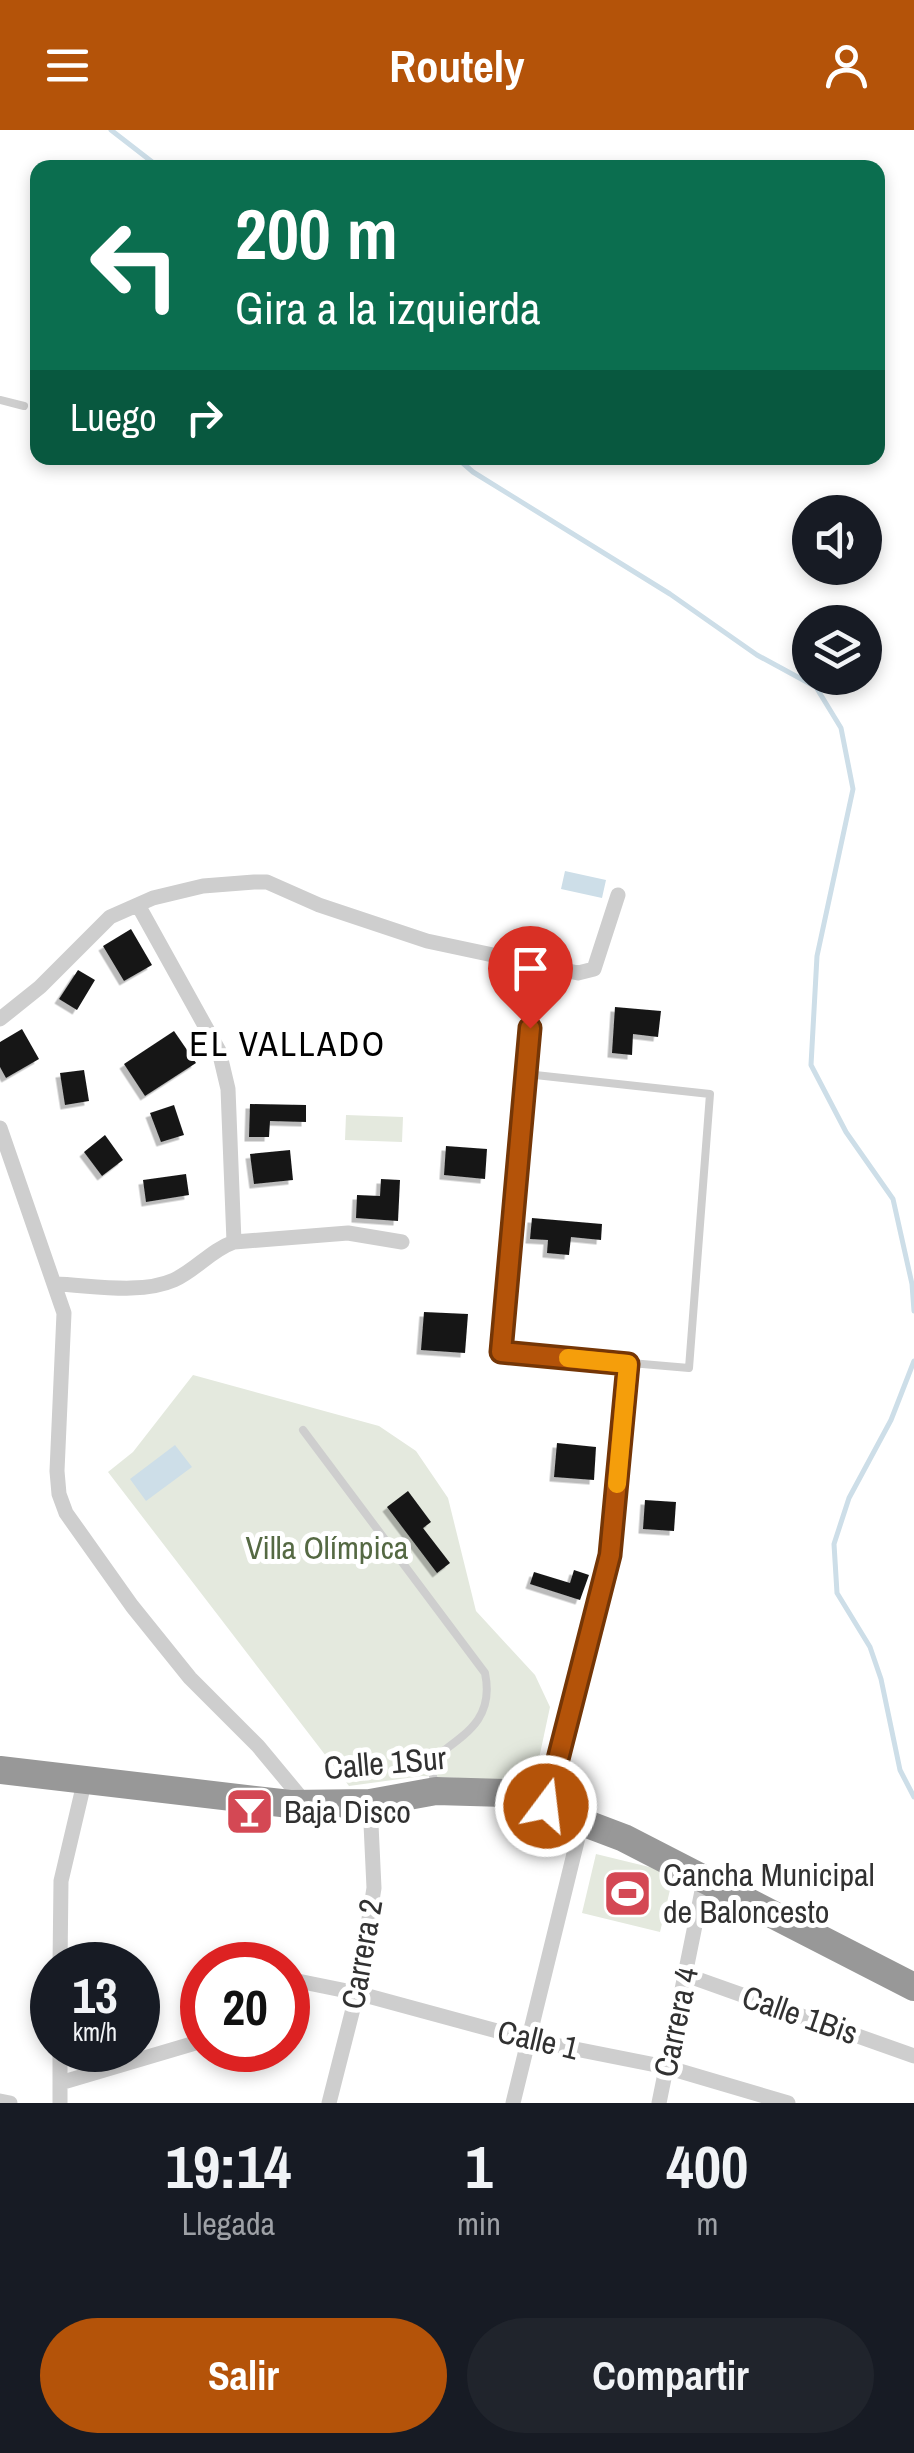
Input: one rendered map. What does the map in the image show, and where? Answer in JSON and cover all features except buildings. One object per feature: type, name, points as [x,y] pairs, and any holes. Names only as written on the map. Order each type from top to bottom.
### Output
[{"type":"highway","name":"Calle 1Sur","points":[[0,1770],[307,1805],[370,1803],[436,1791],[498,1792],[546,1806],[624,1838],[914,1987]]},
{"type":"street","points":[[0,1018],[40,987],[110,917],[152,898],[203,886],[267,882],[319,905],[427,941],[588,973],[594,969],[618,895]]},
{"type":"street","points":[[138,905],[219,1051],[228,1089],[234,1242]]},
{"type":"street","points":[[0,1128],[64,1312],[57,1471],[66,1512],[132,1606],[190,1678],[258,1746],[307,1805]]},
{"type":"street","points":[[55,1284],[161,1285],[179,1278],[218,1248],[234,1242],[348,1232],[402,1242]]},
{"type":"street","points":[[60,1942],[61,1880],[84,1778]]},
{"type":"street","name":"Carrera 2","points":[[329,2103],[358,1993],[374,1888],[370,1803]]},
{"type":"street","points":[[514,2103],[582,1821]]},
{"type":"street","name":"Carrera 4","points":[[660,2103],[704,1881]]},
{"type":"street","name":"Calle 1Bis","points":[[686,1975],[914,2056]]},
{"type":"street","name":"Calle 1","points":[[310,1983],[530,2040],[666,2067],[788,2103]]},
{"type":"street","points":[[60,2082],[180,2047]]},
{"type":"street","points":[[60,2072],[60,2103]]},
{"type":"street","points":[[0,2101],[10,2103]]},
{"type":"lane","points":[[0,400],[24,406]]},
{"type":"lane","points":[[526,1074],[710,1094],[689,1368],[501,1352],[530,1028]]},
{"type":"lane","points":[[546,1806],[610,1555],[628,1364]]},
{"type":"lane","points":[[303,1430],[486,1673],[488,1700],[484,1713],[430,1762],[436,1791]]},
{"type":"green space","points":[[346,1115],[403,1117],[402,1142],[345,1140]]},
{"type":"green space","name":"Villa Olímpica","points":[[193,1375],[379,1426],[416,1451],[448,1498],[476,1611],[535,1675],[550,1707],[534,1782],[422,1776],[349,1786],[108,1472],[133,1452]]},
{"type":"green space","name":"Cancha Municipal de Baloncesto","points":[[596,1854],[674,1873],[660,1932],[582,1913]]},
{"type":"shaded area","points":[[565,871],[606,880],[602,898],[561,889]]},
{"type":"shaded area","points":[[175,1445],[192,1467],[146,1501],[130,1479]]},
{"type":"waterway","points":[[111,130],[150,160]]},
{"type":"waterway","points":[[465,465],[670,594],[757,655],[816,687],[841,728],[853,789],[817,956],[811,1065],[846,1132],[893,1199],[912,1284],[914,1311]]},
{"type":"waterway","points":[[914,1361],[891,1420],[849,1498],[834,1544],[837,1593],[870,1647],[881,1679],[900,1770],[914,1797]]},
{"type":"slow traffic","points":[[568,1358],[628,1364],[617,1484]]},
{"type":"place","name":"Baja Disco","points":[[249,1812]]},
{"type":"place","name":"Cancha Municipal de Baloncesto","points":[[628,1893]]},
{"type":"district","name":"EL VALLADO","points":[[288,1044]]},
{"type":"route","points":[[530,1028],[501,1352],[628,1364],[610,1555],[546,1806]]}]
